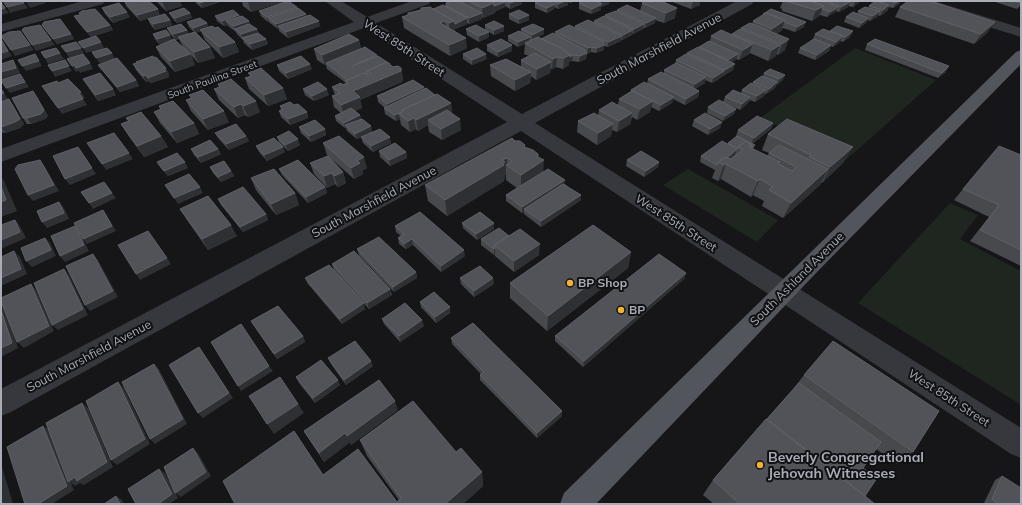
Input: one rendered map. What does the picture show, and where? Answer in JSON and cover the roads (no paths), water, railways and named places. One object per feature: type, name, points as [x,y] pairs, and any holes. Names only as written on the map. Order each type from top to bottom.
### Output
[{"type":"main road","name":"South Ashland Avenue","points":[[575,504],[1021,55]]},
{"type":"street","points":[[1,28],[98,1]]},
{"type":"street","name":"West 85th Street","points":[[332,1],[521,124],[1021,444]]},
{"type":"street","name":"South Paulina Street","points":[[1,156],[424,1]]},
{"type":"street","name":"South Marshfield Avenue","points":[[1,403],[747,1]]},
{"type":"street","points":[[920,1],[1021,33]]},
{"type":"place","name":"BP Shop","points":[[570,283]]},
{"type":"place","name":"BP","points":[[621,310]]},
{"type":"place","name":"Beverly Congregational Jehovah Witnesses","points":[[760,465]]}]
